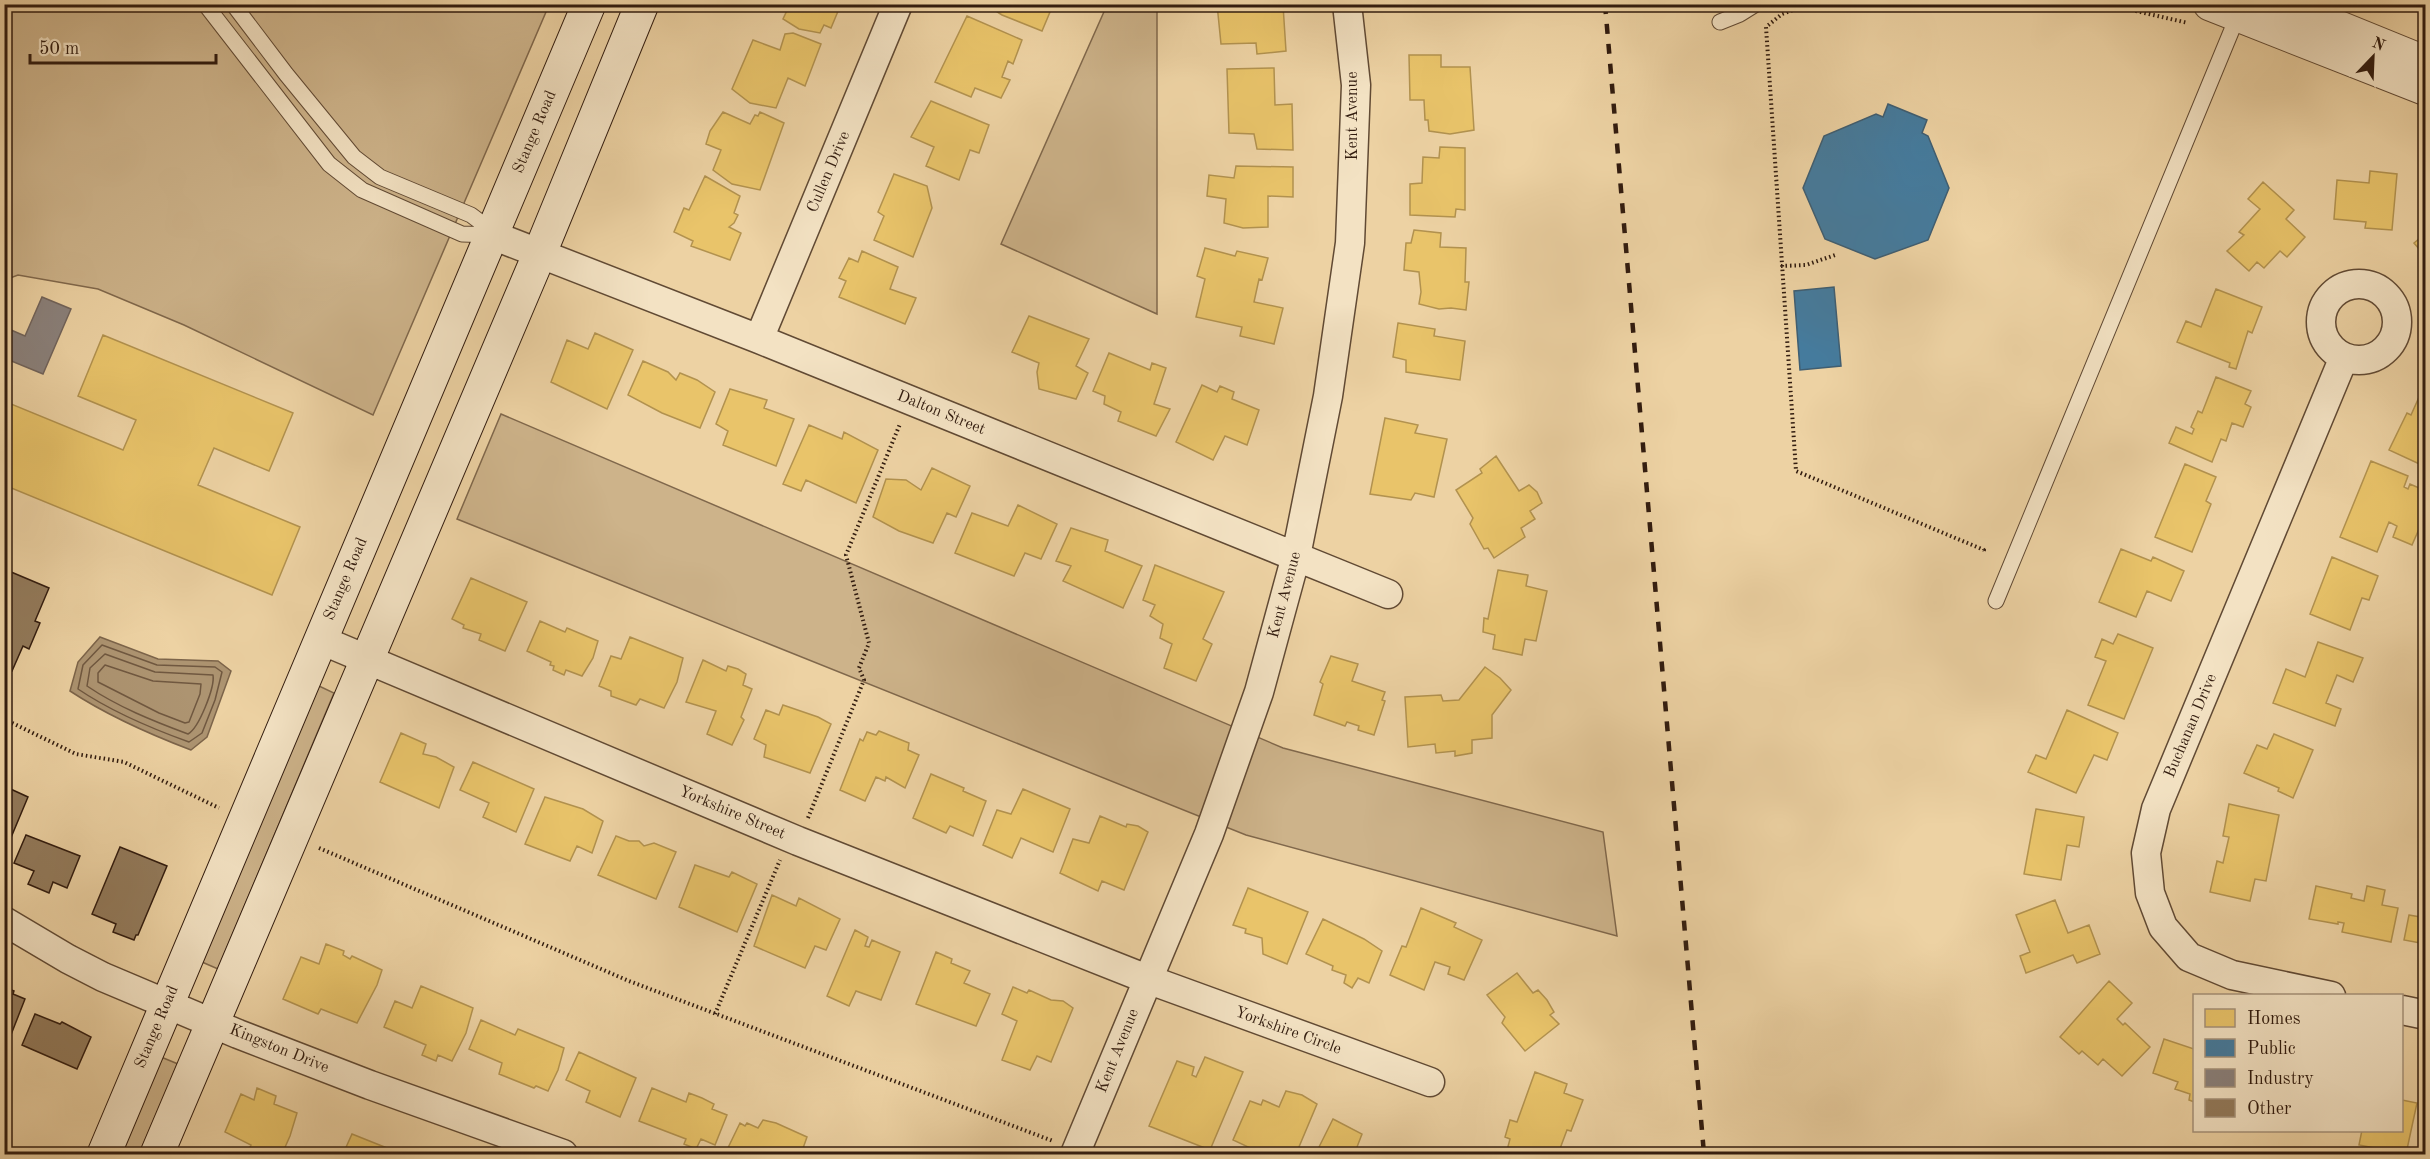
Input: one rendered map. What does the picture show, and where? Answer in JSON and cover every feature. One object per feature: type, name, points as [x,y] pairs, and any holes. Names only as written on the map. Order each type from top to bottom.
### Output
[{"type":"main road","name":"Stange Road","points":[[104,1155],[589,4]]},
{"type":"main road","points":[[157,1155],[539,255],[642,4]]},
{"type":"main road","points":[[2281,4],[2426,63]]},
{"type":"main road","points":[[2224,10],[2426,89]]},
{"type":"street","name":"Cullen Drive","points":[[759,339],[898,4]]},
{"type":"street","name":"Kent Avenue","points":[[1076,1152],[1213,823],[1259,692],[1296,556],[1328,396],[1350,243],[1356,85],[1347,4]]},
{"type":"street","name":"Dalton Street","points":[[492,235],[759,339],[1388,594]]},
{"type":"street","name":"Buchanan Drive","points":[[2322,994],[2232,975],[2189,957],[2163,927],[2150,893],[2146,852],[2156,809],[2344,357]]},
{"type":"street","name":"Yorkshire Street","points":[[321,640],[794,839],[1147,979]]},
{"type":"street","name":"Kingston Drive","points":[[4,921],[94,973],[167,1004],[370,1085],[563,1155]]},
{"type":"street","name":"Yorkshire Circle","points":[[1147,979],[1430,1082]]},
{"type":"street","points":[[2403,1010],[2426,1015]]},
{"type":"lane","points":[[205,4],[329,164],[362,190],[462,234],[492,235]]},
{"type":"lane","points":[[233,4],[285,74],[354,157],[380,177],[471,216],[483,224],[492,235]]},
{"type":"lane","points":[[1720,21],[1740,14],[1756,4]]},
{"type":"lane","points":[[1996,601],[2224,10]]},
{"type":"path","points":[[1809,4],[1782,14],[1766,27],[1796,471],[1984,550],[1983,552]]},
{"type":"path","points":[[1781,266],[1806,265],[1835,255]]},
{"type":"path","points":[[715,1014],[864,680],[859,668],[869,643],[846,555],[910,400]]},
{"type":"path","points":[[4,719],[76,754],[124,762],[220,808]]},
{"type":"path","points":[[319,848],[581,962],[1076,1152]]},
{"type":"shaded area","points":[[5,5],[549,5],[373,415],[184,325],[98,289],[18,275],[5,280]]},
{"type":"shaded area","points":[[1107,5],[1157,5],[1157,314],[1001,244]]},
{"type":"shaded area","points":[[501,414],[1283,748],[1603,832],[1617,936],[1246,835],[457,519]]},
{"type":"shaded area","points":[[319,686],[334,693],[218,969],[202,962]]},
{"type":"shaded area","points":[[161,1057],[178,1064],[139,1154],[120,1154]]},
{"type":"water","points":[[100,637],[158,659],[218,661],[231,671],[207,737],[191,750],[129,724],[70,691],[78,662]]},
{"type":"building: Homes","points":[[790,4],[841,4],[831,28],[824,25],[820,33],[799,29],[783,19]]},
{"type":"building: Homes","points":[[985,4],[1036,4],[1050,12],[1042,31],[1002,15]]},
{"type":"building: Homes","points":[[1217,4],[1259,4],[1259,7],[1283,5],[1286,51],[1257,54],[1256,43],[1221,44]]},
{"type":"building: Homes","points":[[967,16],[1022,40],[1013,64],[1008,61],[1002,77],[1010,80],[1001,98],[975,88],[971,97],[935,82]]},
{"type":"building: Homes","points":[[793,33],[821,44],[805,86],[788,78],[776,108],[750,103],[732,89],[753,40],[780,50],[785,34]]},
{"type":"building: Homes","points":[[1409,55],[1441,55],[1441,67],[1470,67],[1474,130],[1450,134],[1429,131],[1428,120],[1425,120],[1424,100],[1410,100]]},
{"type":"building: Homes","points":[[1274,68],[1275,105],[1292,104],[1293,150],[1257,149],[1254,134],[1229,133],[1227,69]]},
{"type":"building: Homes","points":[[931,101],[989,125],[979,153],[970,150],[959,180],[926,166],[934,147],[911,137]]},
{"type":"building: Homes","points":[[723,112],[750,124],[755,115],[758,116],[760,112],[784,123],[760,190],[732,184],[713,170],[721,150],[706,144],[710,131]]},
{"type":"building: Homes","points":[[1440,147],[1465,148],[1465,210],[1456,209],[1455,217],[1410,215],[1410,184],[1422,183],[1423,157],[1439,158]]},
{"type":"building: Homes","points":[[1236,166],[1293,167],[1293,197],[1268,196],[1268,227],[1243,228],[1224,223],[1226,199],[1207,196],[1209,175],[1234,178]]},
{"type":"building: Homes","points":[[2370,171],[2397,174],[2392,230],[2365,228],[2366,222],[2334,219],[2337,180],[2369,183]]},
{"type":"building: Homes","points":[[894,174],[927,186],[932,208],[913,257],[874,240],[884,216],[878,212]]},
{"type":"building: Homes","points":[[705,176],[740,196],[734,213],[738,215],[729,227],[741,233],[730,260],[691,246],[693,241],[674,232],[684,208],[689,210]]},
{"type":"building: Homes","points":[[2263,182],[2294,210],[2286,219],[2305,237],[2287,257],[2280,251],[2264,268],[2257,262],[2249,271],[2227,251],[2244,235],[2239,232],[2260,209],[2248,199]]},
{"type":"building: Homes","points":[[1414,230],[1441,233],[1440,247],[1466,248],[1465,282],[1469,282],[1466,310],[1439,309],[1419,304],[1421,292],[1419,272],[1404,270],[1406,243],[1411,243]]},
{"type":"building: Homes","points":[[2426,233],[2426,257],[2414,243]]},
{"type":"building: Homes","points":[[1205,248],[1235,256],[1237,251],[1268,258],[1262,280],[1259,279],[1254,302],[1283,308],[1274,344],[1240,336],[1242,327],[1196,317],[1205,279],[1197,276]]},
{"type":"building: Homes","points":[[862,251],[898,267],[890,289],[916,298],[905,324],[839,297],[846,281],[839,278],[849,258],[858,262]]},
{"type":"building: Homes","points":[[2216,289],[2262,307],[2252,333],[2248,331],[2236,369],[2229,367],[2230,363],[2177,342],[2186,321],[2201,327]]},
{"type":"building: Homes","points":[[1029,316],[1089,339],[1076,366],[1088,373],[1076,399],[1039,389],[1037,372],[1039,363],[1012,352]]},
{"type":"building: Homes","points":[[1398,323],[1435,329],[1434,336],[1465,341],[1460,380],[1406,372],[1406,360],[1393,357]]},
{"type":"building: Homes","points":[[595,333],[633,350],[607,409],[551,382],[567,340],[588,349]]},
{"type":"building: Homes","points":[[103,335],[293,413],[269,471],[214,448],[198,485],[300,527],[272,595],[4,485],[4,401],[123,450],[136,420],[78,396]]},
{"type":"building: Homes","points":[[1109,353],[1150,370],[1152,363],[1166,368],[1154,404],[1170,409],[1156,436],[1118,421],[1121,412],[1104,404],[1105,396],[1093,391]]},
{"type":"building: Homes","points":[[643,361],[668,372],[676,380],[680,373],[697,380],[715,392],[700,428],[662,413],[628,395]]},
{"type":"building: Homes","points":[[2216,377],[2251,391],[2245,404],[2251,407],[2243,427],[2232,423],[2226,441],[2221,439],[2212,462],[2169,443],[2176,427],[2192,434],[2194,429],[2191,427],[2198,411],[2202,413]]},
{"type":"building: Homes","points":[[1202,385],[1217,392],[1220,386],[1234,392],[1232,399],[1259,410],[1247,445],[1225,436],[1213,460],[1176,442]]},
{"type":"building: Homes","points":[[730,389],[767,400],[764,408],[794,419],[776,466],[723,445],[728,431],[716,424]]},
{"type":"building: Homes","points":[[2420,395],[2426,397],[2426,467],[2389,450],[2407,413],[2411,415]]},
{"type":"building: Homes","points":[[1385,418],[1418,425],[1415,433],[1447,439],[1434,497],[1415,493],[1411,500],[1370,494]]},
{"type":"building: Homes","points":[[809,425],[842,439],[844,432],[878,450],[856,503],[806,480],[801,491],[783,484]]},
{"type":"building: Homes","points":[[1496,456],[1519,491],[1529,485],[1537,492],[1542,503],[1530,511],[1535,519],[1521,528],[1525,537],[1494,558],[1488,548],[1484,549],[1470,524],[1473,518],[1456,490],[1482,473],[1480,469]]},
{"type":"building: Homes","points":[[2371,461],[2408,476],[2404,487],[2408,489],[2410,484],[2426,491],[2426,513],[2412,545],[2393,537],[2397,526],[2389,522],[2377,552],[2340,537]]},
{"type":"building: Homes","points":[[2185,464],[2216,477],[2206,501],[2211,504],[2192,552],[2155,537]]},
{"type":"building: Homes","points":[[932,468],[970,486],[956,517],[947,513],[933,543],[899,531],[873,517],[886,479],[906,480],[921,490]]},
{"type":"building: Homes","points":[[1018,505],[1057,524],[1041,559],[1025,553],[1014,576],[955,553],[972,513],[1008,526]]},
{"type":"building: Homes","points":[[1071,528],[1108,540],[1105,551],[1142,566],[1123,608],[1063,581],[1071,566],[1056,561]]},
{"type":"building: Homes","points":[[2121,549],[2151,561],[2153,557],[2184,571],[2171,601],[2147,591],[2136,617],[2099,602]]},
{"type":"building: Homes","points":[[2332,557],[2378,576],[2369,600],[2362,598],[2350,630],[2310,614]]},
{"type":"building: Homes","points":[[1155,565],[1224,592],[1203,639],[1212,644],[1196,681],[1164,668],[1172,644],[1160,638],[1163,624],[1150,616],[1155,605],[1143,600]]},
{"type":"building: Homes","points":[[1498,570],[1528,575],[1526,586],[1547,591],[1536,641],[1525,639],[1522,655],[1493,649],[1495,635],[1483,632],[1484,618],[1488,619]]},
{"type":"building: Homes","points":[[471,578],[527,602],[505,651],[479,640],[481,634],[463,628],[464,625],[452,619]]},
{"type":"building: Homes","points":[[540,621],[565,632],[567,628],[598,641],[593,658],[582,676],[566,670],[564,675],[553,670],[554,666],[550,665],[551,662],[527,651]]},
{"type":"building: Homes","points":[[2118,634],[2153,648],[2124,719],[2088,705],[2106,661],[2095,657],[2102,639],[2113,644]]},
{"type":"building: Homes","points":[[630,637],[683,658],[677,682],[664,708],[640,699],[636,705],[611,696],[611,691],[599,686],[611,656],[621,659]]},
{"type":"building: Homes","points":[[2318,642],[2363,658],[2353,682],[2337,675],[2326,703],[2341,709],[2335,726],[2273,703],[2286,669],[2305,677]]},
{"type":"building: Homes","points":[[1331,656],[1358,664],[1352,681],[1385,692],[1382,700],[1385,701],[1374,735],[1358,730],[1359,726],[1347,722],[1345,726],[1314,715],[1323,684],[1320,682]]},
{"type":"building: Homes","points":[[703,660],[726,671],[728,666],[738,669],[746,674],[743,685],[752,689],[741,717],[744,720],[732,745],[707,734],[716,711],[686,702]]},
{"type":"building: Homes","points":[[1485,667],[1511,690],[1492,715],[1492,738],[1472,740],[1472,753],[1455,756],[1455,751],[1436,753],[1435,744],[1408,747],[1405,697],[1441,695],[1443,701],[1459,700]]},
{"type":"building: Homes","points":[[783,705],[831,724],[810,773],[764,757],[766,745],[754,739],[766,710],[779,715]]},
{"type":"building: Homes","points":[[2067,710],[2118,733],[2107,760],[2094,755],[2076,793],[2028,772],[2036,755],[2046,759]]},
{"type":"building: Homes","points":[[879,731],[909,743],[908,750],[919,755],[905,788],[886,777],[885,781],[876,777],[865,801],[840,790],[860,739],[863,741],[867,732],[876,735]]},
{"type":"building: Homes","points":[[401,733],[426,744],[423,754],[436,757],[454,767],[439,808],[380,782]]},
{"type":"building: Homes","points":[[2274,734],[2313,750],[2293,798],[2278,791],[2279,788],[2244,773],[2257,745],[2267,749]]},
{"type":"building: Homes","points":[[473,762],[534,789],[516,832],[483,817],[489,803],[460,790]]},
{"type":"building: Homes","points":[[931,774],[964,788],[963,791],[986,801],[973,836],[950,826],[946,833],[913,818]]},
{"type":"building: Homes","points":[[1023,789],[1070,809],[1053,852],[1021,838],[1012,858],[983,845],[997,810],[1011,814]]},
{"type":"building: Homes","points":[[545,797],[583,809],[603,821],[592,853],[577,846],[570,861],[525,844]]},
{"type":"building: Homes","points":[[2229,804],[2279,815],[2266,881],[2255,879],[2250,901],[2210,892],[2217,861],[2223,863],[2229,837],[2223,836]]},
{"type":"building: Homes","points":[[2036,809],[2084,817],[2079,847],[2067,845],[2061,880],[2024,874]]},
{"type":"building: Homes","points":[[1100,816],[1126,827],[1127,824],[1138,826],[1148,832],[1124,890],[1102,881],[1098,891],[1060,873],[1073,839],[1089,843]]},
{"type":"building: Homes","points":[[616,836],[629,841],[639,841],[644,846],[654,843],[676,852],[656,899],[598,875]]},
{"type":"building: Homes","points":[[695,865],[729,877],[732,872],[757,884],[737,932],[679,907]]},
{"type":"building: Homes","points":[[2316,886],[2352,894],[2351,898],[2364,901],[2367,886],[2385,890],[2382,905],[2398,908],[2391,942],[2342,932],[2344,923],[2309,919]]},
{"type":"building: Homes","points":[[1248,888],[1308,912],[1287,964],[1263,954],[1262,938],[1245,933],[1246,929],[1233,925]]},
{"type":"building: Homes","points":[[772,895],[796,906],[799,898],[840,919],[826,950],[815,946],[805,968],[754,946]]},
{"type":"building: Homes","points":[[2055,900],[2068,933],[2089,925],[2100,954],[2077,963],[2073,955],[2026,973],[2020,956],[2030,952],[2016,915]]},
{"type":"building: Homes","points":[[1421,908],[1456,923],[1454,927],[1482,940],[1464,980],[1448,974],[1450,967],[1435,962],[1424,990],[1390,975],[1402,946],[1406,947]]},
{"type":"building: Homes","points":[[2409,915],[2426,918],[2426,944],[2404,940]]},
{"type":"building: Homes","points":[[1323,919],[1364,939],[1382,951],[1369,983],[1358,978],[1352,988],[1344,983],[1346,975],[1332,970],[1333,966],[1306,954]]},
{"type":"building: Homes","points":[[855,930],[868,937],[865,946],[869,947],[872,940],[900,952],[881,1000],[856,991],[849,1006],[827,996]]},
{"type":"building: Homes","points":[[326,944],[344,951],[343,955],[350,959],[352,956],[382,970],[377,985],[357,1023],[321,1009],[318,1014],[283,999],[301,957],[319,964]]},
{"type":"building: Homes","points":[[936,952],[952,959],[951,963],[970,971],[964,983],[990,994],[976,1026],[916,1004]]},
{"type":"building: Homes","points":[[1517,973],[1533,993],[1538,990],[1547,1000],[1554,1012],[1550,1015],[1559,1024],[1525,1051],[1502,1023],[1505,1017],[1487,995]]},
{"type":"building: Homes","points":[[2109,981],[2132,1003],[2117,1019],[2123,1025],[2125,1023],[2150,1047],[2122,1076],[2103,1059],[2098,1065],[2082,1051],[2079,1054],[2060,1037]]},
{"type":"building: Homes","points":[[421,986],[473,1008],[466,1033],[452,1061],[438,1055],[436,1061],[422,1055],[426,1045],[384,1027],[395,1001],[412,1008]]},
{"type":"building: Homes","points":[[1013,987],[1027,993],[1029,990],[1051,1000],[1063,1001],[1073,1008],[1051,1062],[1037,1056],[1030,1070],[1002,1060],[1017,1021],[1002,1014]]},
{"type":"building: Homes","points":[[481,1020],[515,1035],[518,1029],[564,1048],[558,1070],[548,1091],[499,1074],[502,1063],[469,1049]]},
{"type":"building: Homes","points":[[2164,1039],[2193,1049],[2193,1102],[2189,1100],[2190,1094],[2175,1089],[2178,1082],[2153,1073]]},
{"type":"building: Homes","points":[[579,1052],[636,1078],[620,1117],[586,1102],[590,1091],[566,1080]]},
{"type":"building: Homes","points":[[1205,1057],[1243,1072],[1210,1150],[1149,1126],[1177,1061],[1194,1067],[1192,1075],[1196,1077]]},
{"type":"building: Homes","points":[[1535,1072],[1567,1084],[1564,1093],[1583,1100],[1571,1131],[1567,1130],[1558,1154],[1506,1154],[1510,1139],[1505,1137],[1510,1120],[1517,1122]]},
{"type":"building: Homes","points":[[257,1088],[276,1096],[274,1104],[297,1113],[282,1154],[262,1154],[249,1149],[251,1145],[225,1132],[241,1094],[254,1100]]},
{"type":"building: Homes","points":[[652,1088],[686,1102],[689,1093],[714,1104],[712,1109],[727,1115],[715,1145],[701,1139],[696,1149],[684,1144],[686,1139],[639,1121]]},
{"type":"building: Homes","points":[[1286,1091],[1302,1095],[1317,1104],[1296,1154],[1263,1154],[1233,1140],[1250,1101],[1261,1105],[1263,1100],[1279,1107]]},
{"type":"building: Homes","points":[[2403,1100],[2417,1103],[2406,1154],[2359,1145],[2362,1132],[2403,1132]]},
{"type":"building: Homes","points":[[1333,1119],[1362,1134],[1357,1147],[1373,1154],[1324,1154],[1327,1150],[1319,1147]]},
{"type":"building: Homes","points":[[763,1120],[776,1123],[807,1137],[801,1154],[725,1154],[740,1123],[745,1126],[747,1123],[758,1128]]},
{"type":"building: Homes","points":[[352,1134],[397,1152],[404,1154],[343,1154]]},
{"type":"building: Public","points":[[1888,104],[1927,120],[1922,133],[1928,136],[1949,188],[1928,240],[1875,259],[1825,239],[1803,188],[1824,136],[1876,114],[1883,117]]},
{"type":"building: Public","points":[[1834,287],[1841,366],[1800,370],[1794,291]]},
{"type":"building: Industry","points":[[42,297],[71,309],[43,374],[4,358],[4,327],[25,336]]},
{"type":"building: Other","points":[[4,569],[49,588],[35,621],[40,623],[29,649],[23,646],[12,671],[4,668]]},
{"type":"building: Other","points":[[4,786],[28,797],[7,847],[4,845]]},
{"type":"building: Other","points":[[26,835],[80,856],[67,888],[53,882],[49,893],[28,884],[34,871],[14,863]]},
{"type":"building: Other","points":[[120,847],[167,866],[134,940],[113,932],[116,924],[92,914]]},
{"type":"building: Other","points":[[4,987],[25,999],[5,1050]]},
{"type":"building: Other","points":[[35,1014],[60,1024],[62,1022],[91,1037],[77,1069],[22,1045]]},
{"type":"railway","points":[[1605,4],[1704,1154]]}]
